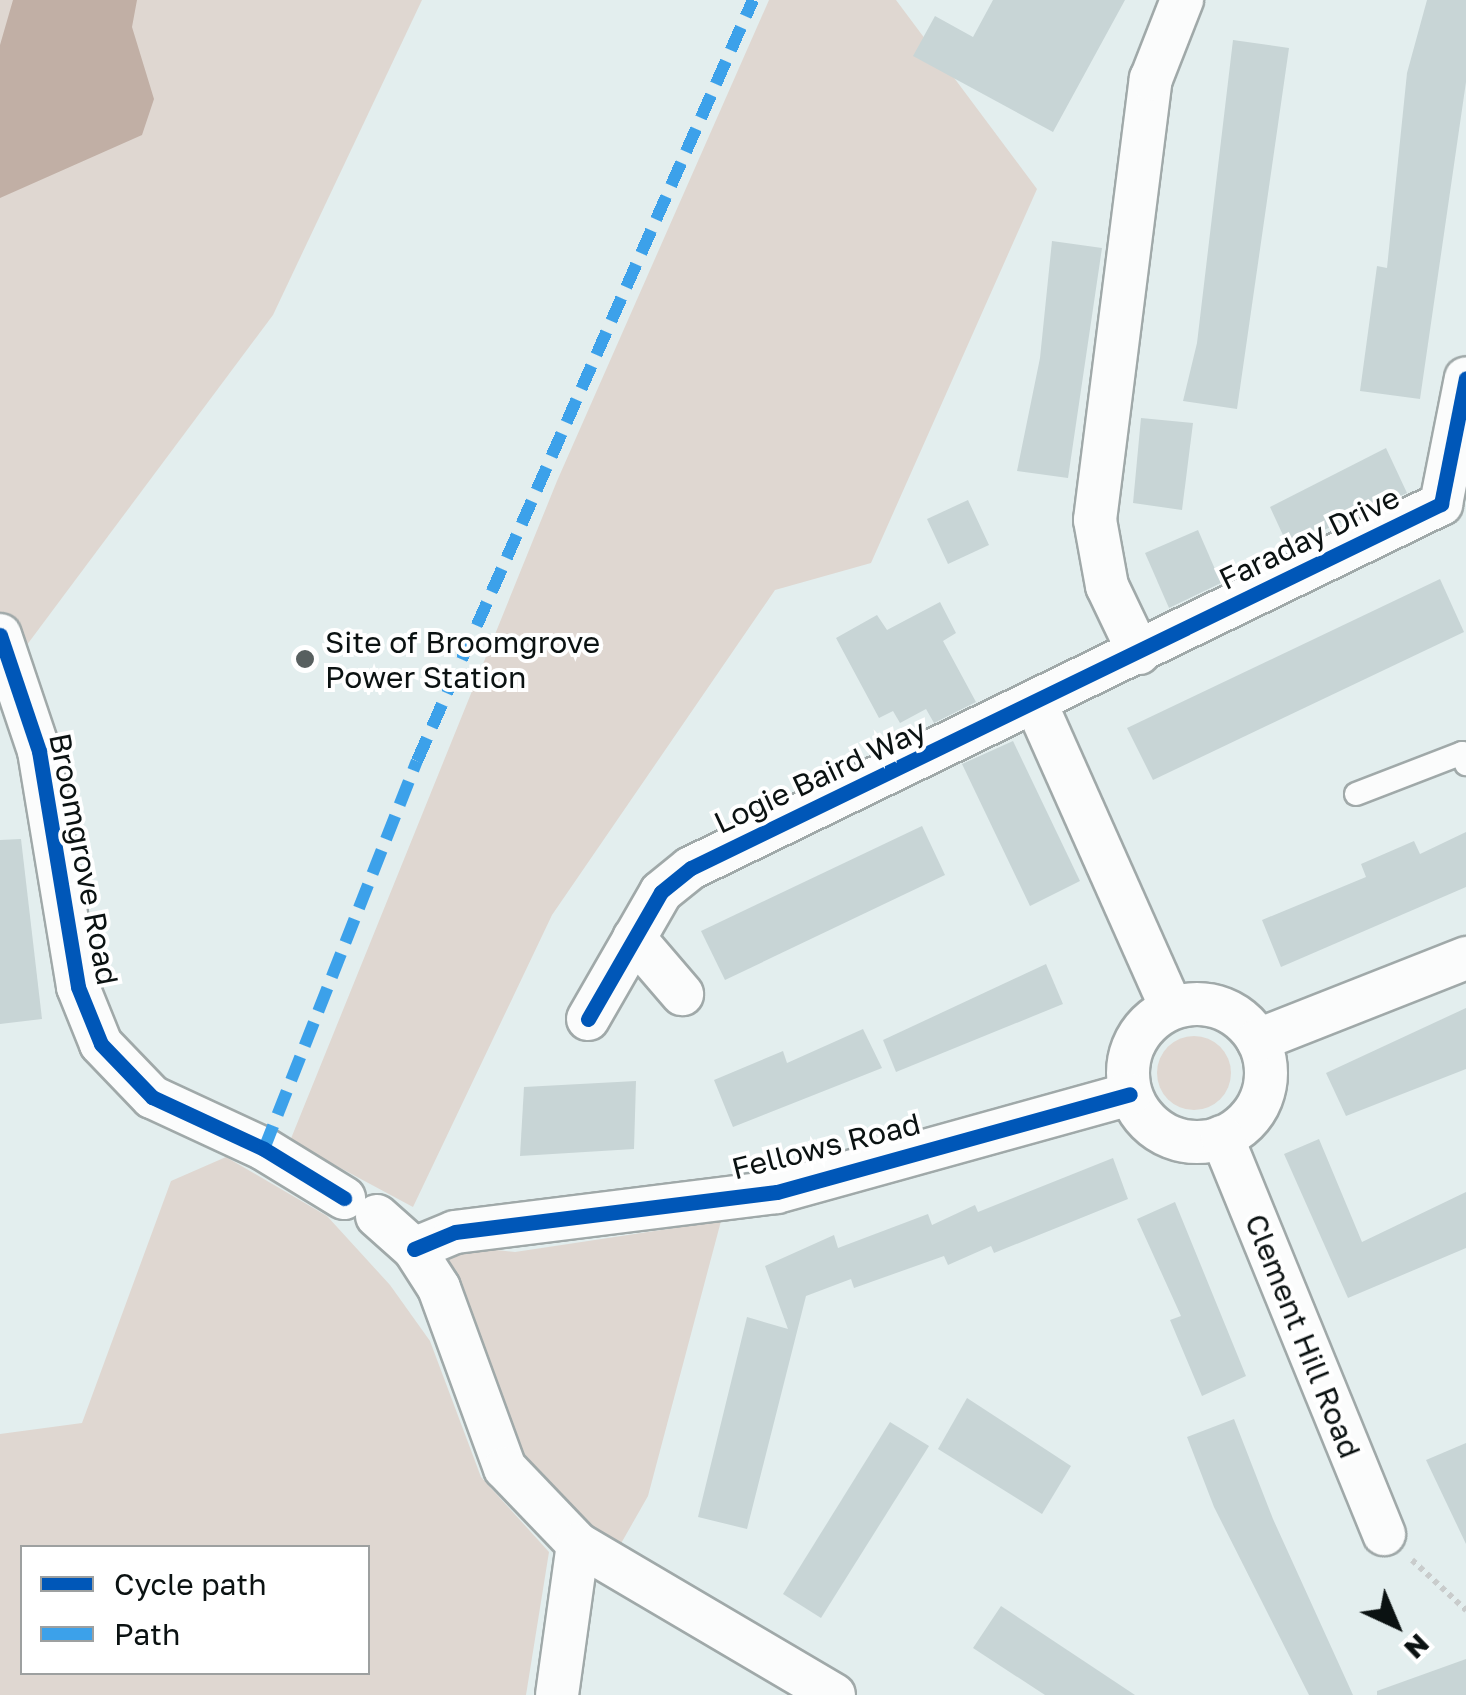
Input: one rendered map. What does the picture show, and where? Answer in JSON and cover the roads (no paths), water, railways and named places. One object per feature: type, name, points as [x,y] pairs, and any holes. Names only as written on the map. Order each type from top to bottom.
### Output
[{"type":"street","points":[[1139,652],[1107,586],[1095,520],[1152,79],[1182,0]]},
{"type":"street","name":"Faraday Drive","points":[[1139,652],[1441,504],[1466,378]]},
{"type":"street","name":"Broomgrove Road","points":[[0,636],[39,752],[78,987],[102,1044],[152,1097],[264,1149],[360,1207],[414,1249]]},
{"type":"street","name":"Logie Baird Way","points":[[588,1019],[661,892],[691,868],[1139,652]]},
{"type":"street","points":[[1036,704],[1170,1005]]},
{"type":"street","points":[[634,938],[682,994]]},
{"type":"street","points":[[1258,1040],[1466,958]]},
{"type":"street","points":[[1170,1005],[1229,1012],[1258,1040],[1265,1071],[1260,1101],[1222,1137],[1172,1138],[1154,1128],[1130,1094],[1130,1053],[1170,1005]]},
{"type":"street","name":"Fellows Road","points":[[414,1249],[455,1232],[777,1192],[1130,1094]]},
{"type":"street","name":"Clement Hill Road","points":[[1222,1137],[1384,1534]]},
{"type":"street","points":[[414,1249],[465,1345],[505,1468],[578,1544],[834,1695]]},
{"type":"street","points":[[557,1695],[578,1544]]},
{"type":"lane","points":[[1356,794],[1462,753],[1466,764]]},
{"type":"place","name":"Site of Broomgrove Power Station","points":[[305,659]]}]
